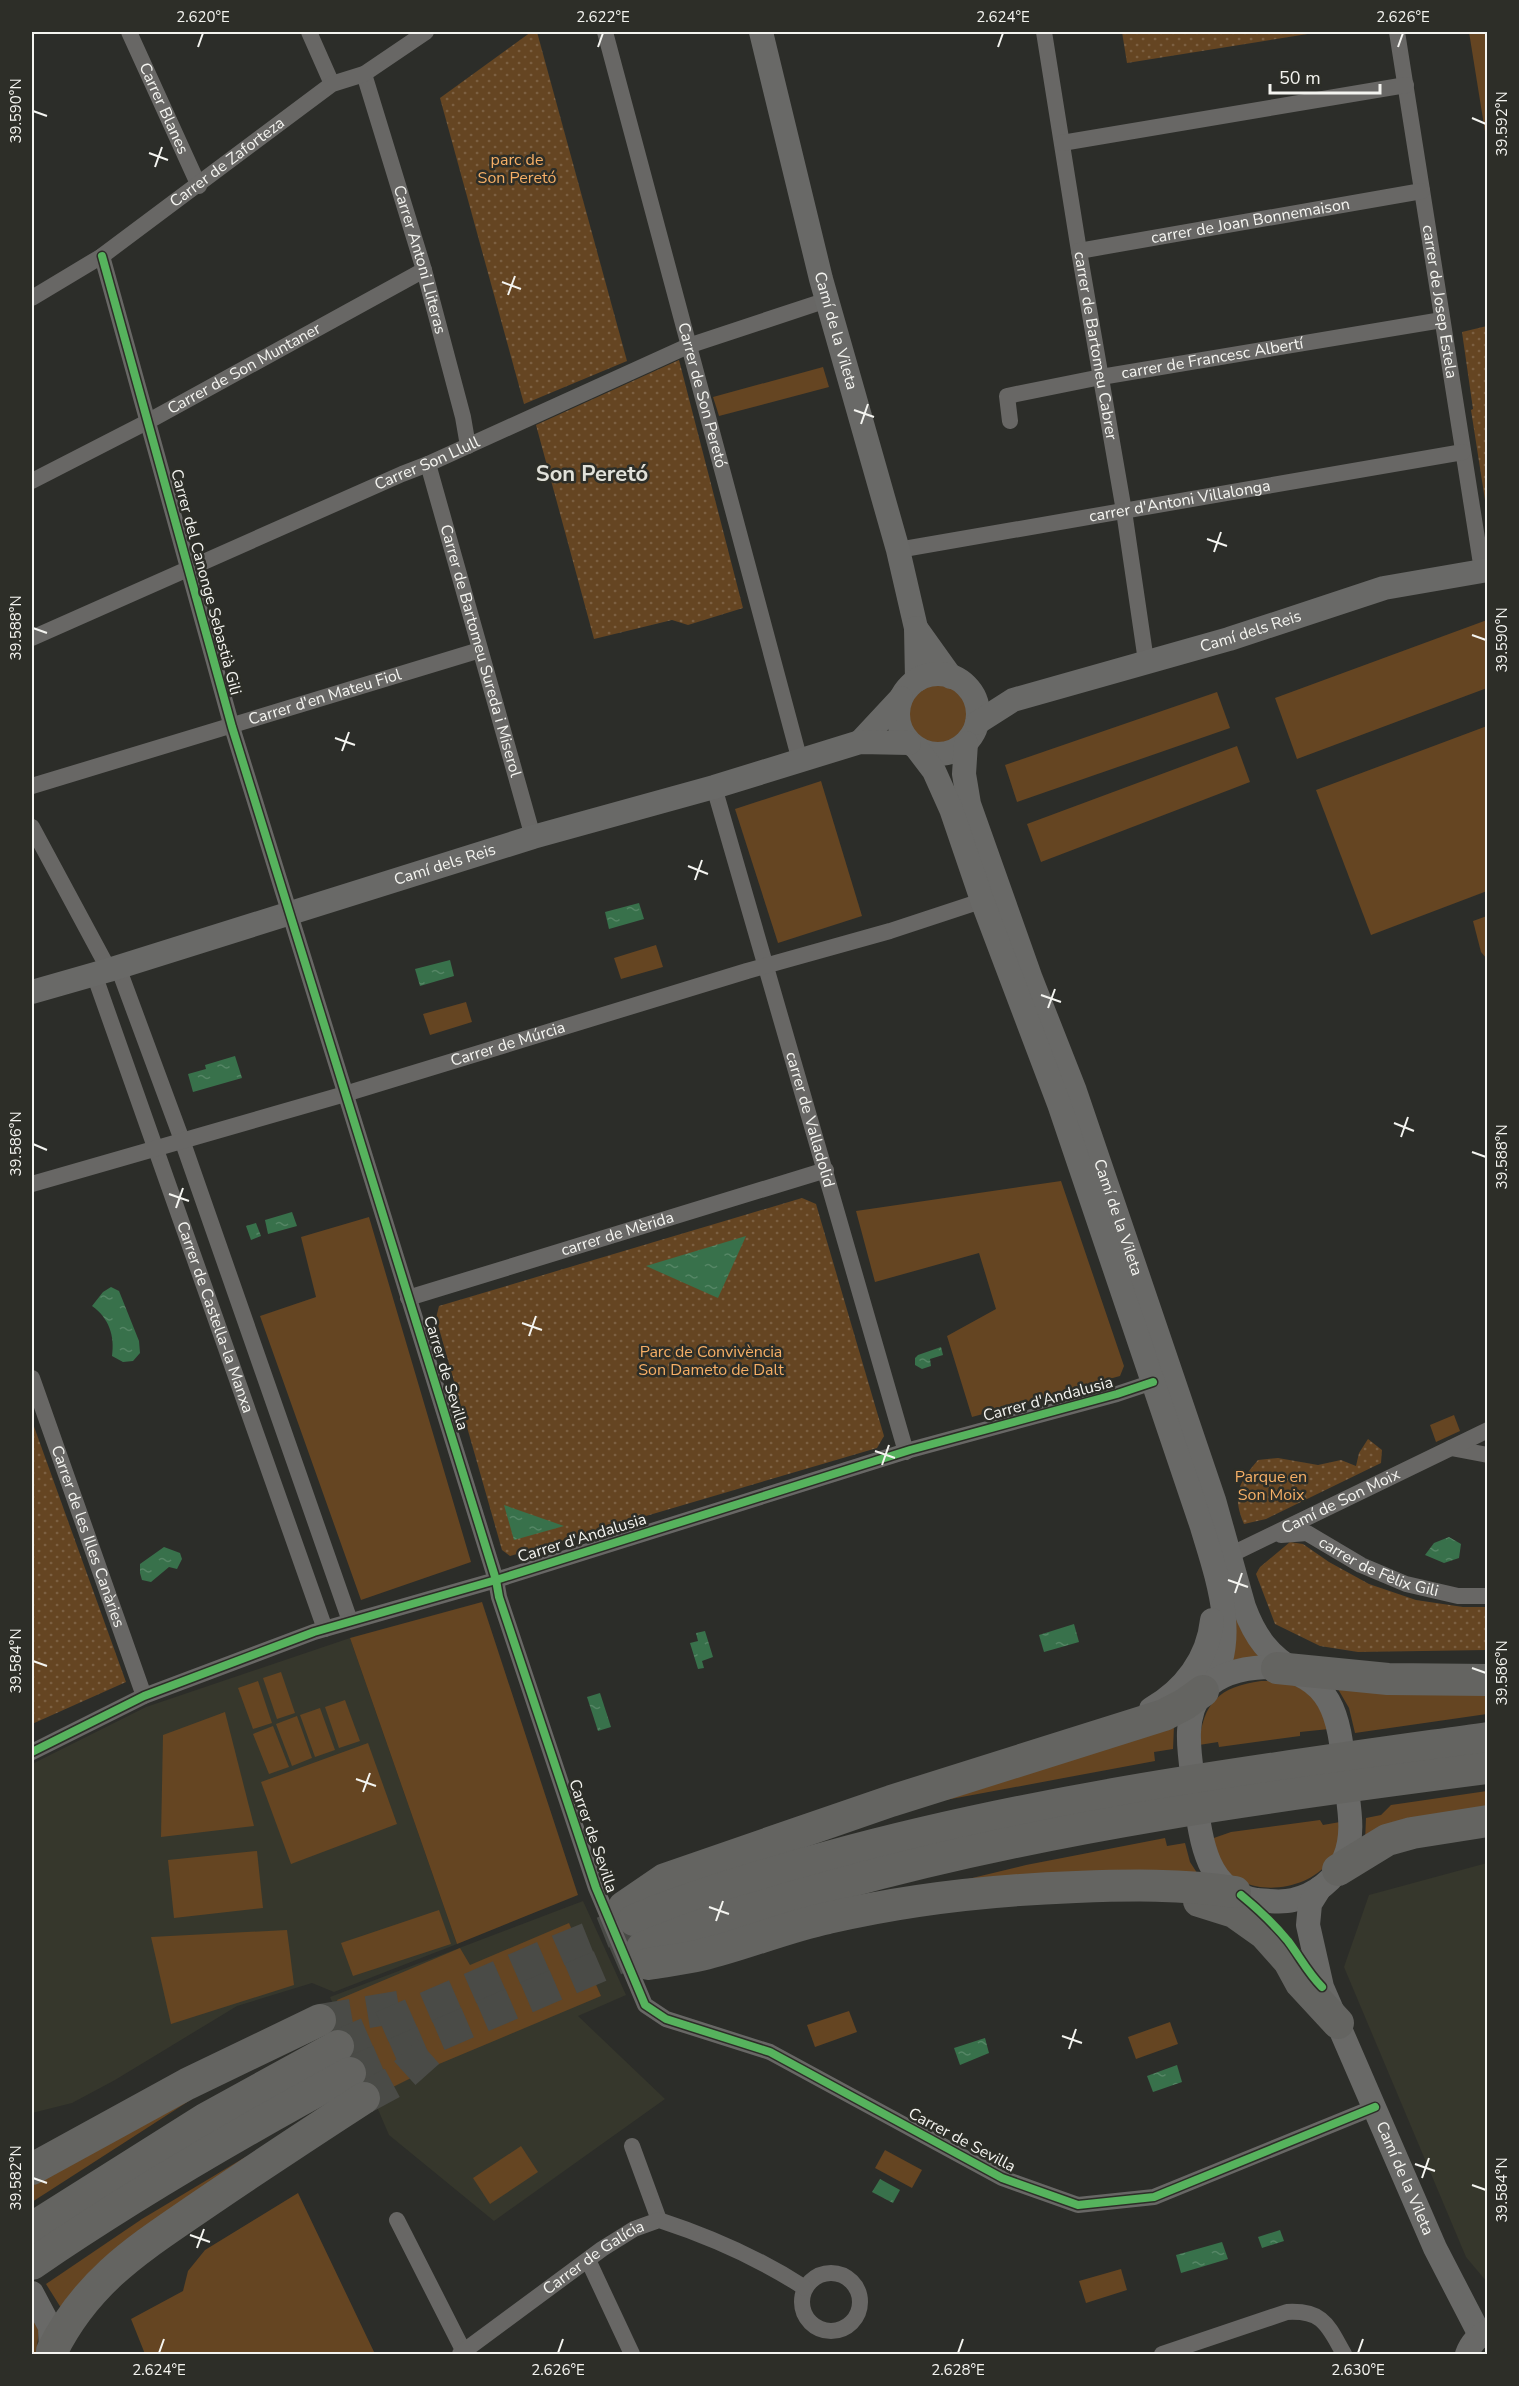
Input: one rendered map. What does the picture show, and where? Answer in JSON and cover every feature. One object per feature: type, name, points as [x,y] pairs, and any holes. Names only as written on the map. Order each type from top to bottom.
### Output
[{"type":"highway","points":[[1290,1670],[1388,1680],[1488,1680]]},
{"type":"highway","points":[[637,1935],[665,1880],[891,1801],[1164,1715],[1179,1708],[1206,1689]]},
{"type":"highway","points":[[637,1935],[698,1897],[873,1845],[1014,1813],[1223,1775],[1488,1738]]},
{"type":"highway","points":[[637,1935],[726,1918],[877,1874],[1019,1841],[1173,1813],[1488,1768]]},
{"type":"highway","points":[[1329,1879],[1387,1840],[1412,1833],[1488,1821]]},
{"type":"highway","points":[[637,1935],[702,1955],[804,1923],[872,1909],[974,1894],[1060,1888],[1166,1886],[1238,1894]]},
{"type":"highway","points":[[1060,1888],[1172,1896],[1211,1903],[1234,1912],[1274,1942],[1289,1961],[1301,1983],[1338,2023]]},
{"type":"highway","points":[[32,2169],[224,2065],[320,2020]]},
{"type":"highway","points":[[56,2353],[77,2310],[107,2276],[140,2247],[172,2225],[351,2072]]},
{"type":"highway","points":[[32,2228],[205,2119],[351,2072]]},
{"type":"highway","points":[[32,2264],[162,2179],[351,2072]]},
{"type":"highway","points":[[32,2156],[138,2110]]},
{"type":"street","name":"Carrer Blanes","points":[[129,32],[199,186]]},
{"type":"street","points":[[309,32],[333,84]]},
{"type":"street","name":"Carrer de Zaforteza","points":[[32,298],[102,256],[333,84],[364,74],[426,32]]},
{"type":"street","name":"Carrer de Son Peretó","points":[[605,32],[800,761]]},
{"type":"street","name":"Camí de la Vileta","points":[[762,32],[827,300],[898,550],[916,628],[917,680]]},
{"type":"street","name":"carrer de Bartomeu Cabrer","points":[[1044,32],[1079,251],[1125,511],[1146,661]]},
{"type":"street","name":"carrer de Josep Estela","points":[[1397,32],[1463,452],[1485,570]]},
{"type":"street","name":"Carrer Antoni Lliteras","points":[[364,74],[424,270],[463,417],[468,446]]},
{"type":"street","points":[[1062,143],[1406,85]]},
{"type":"street","name":"carrer de Joan Bonnemaison","points":[[1079,251],[1422,191]]},
{"type":"street","name":"Carrer del Canonge Sebastià Gili","points":[[102,256],[232,727],[288,914]]},
{"type":"street","name":"Carrer de Son Muntaner","points":[[32,482],[147,422],[424,270]]},
{"type":"street","name":"Carrer Son Llull","points":[[32,638],[428,464],[688,346],[827,300]]},
{"type":"street","name":"carrer de Francesc Albertí","points":[[1010,421],[1006,396],[1101,377],[1442,320]]},
{"type":"street","name":"carrer d'Antoni Villalonga","points":[[898,550],[1463,452]]},
{"type":"street","name":"Carrer de Bartomeu Sureda i Miserol","points":[[428,464],[533,837]]},
{"type":"street","name":"Camí dels Reis","points":[[972,733],[1013,700],[1229,639],[1384,588],[1485,570]]},
{"type":"street","name":"Camí de la Vileta","points":[[916,628],[960,683]]},
{"type":"street","name":"Carrer d'en Mateu Fiol","points":[[32,786],[480,650]]},
{"type":"street","points":[[928,675],[960,683],[975,700],[972,733],[959,749],[940,755],[929,754],[914,746],[902,734],[898,722],[897,710],[907,688],[928,675]]},
{"type":"street","name":"Camí dels Reis","points":[[960,683],[1013,700]]},
{"type":"street","name":"Camí dels Reis","points":[[860,742],[901,698]]},
{"type":"street","name":"Camí de la Vileta","points":[[972,733],[963,774],[969,804],[1031,979],[1075,1091],[1214,1500],[1223,1564],[1224,1630],[1221,1658],[1216,1675],[1206,1689]]},
{"type":"street","name":"Camí dels Reis","points":[[32,992],[533,837],[714,788],[860,742],[914,746]]},
{"type":"street","name":"Camí de la Vileta","points":[[914,746],[934,771],[947,800],[983,903],[1059,1104],[1202,1527],[1223,1564],[1256,1636],[1275,1658],[1290,1670]]},
{"type":"street","name":"carrer de Valladolid","points":[[714,788],[906,1452]]},
{"type":"street","points":[[32,827],[107,970]]},
{"type":"street","name":"Carrer de Múrcia","points":[[32,1184],[345,1094],[765,965],[890,931],[972,904],[983,903]]},
{"type":"street","name":"Carrer de Sevilla","points":[[288,914],[500,1597],[596,1888],[645,2005],[666,2019],[770,2052],[1002,2178],[1078,2205],[1155,2197],[1375,2106]]},
{"type":"street","name":"Carrer de Castella-la Manxa","points":[[107,970],[182,1140],[350,1621]]},
{"type":"street","name":"Carrer de Castella-la Manxa","points":[[107,970],[154,1148],[325,1629]]},
{"type":"street","name":"carrer de Mèrida","points":[[408,1298],[826,1170]]},
{"type":"street","name":"Carrer de les Illes Canàries","points":[[32,1377],[144,1696]]},
{"type":"street","name":"Carrer d'Andalusia","points":[[32,1752],[144,1696],[325,1629],[496,1580],[906,1452],[1118,1394],[1153,1382]]},
{"type":"street","points":[[1451,1448],[1488,1430]]},
{"type":"street","points":[[1451,1448],[1488,1455]]},
{"type":"street","name":"Camí de Son Moix","points":[[1223,1564],[1274,1535],[1451,1448]]},
{"type":"street","name":"carrer de Fèlix Gili","points":[[1274,1535],[1307,1533],[1361,1565],[1406,1584],[1458,1596],[1488,1596]]},
{"type":"street","points":[[1078,1742],[1089,1732],[1158,1705],[1173,1694],[1191,1674],[1201,1660],[1210,1635],[1223,1564]]},
{"type":"street","points":[[1266,1667],[1290,1670],[1318,1687],[1332,1707],[1340,1732],[1350,1820],[1348,1849],[1329,1879],[1306,1896],[1287,1901],[1263,1900],[1238,1894],[1216,1875],[1209,1864],[1201,1838],[1188,1746],[1192,1718],[1206,1689],[1218,1680],[1242,1670],[1266,1667]]},
{"type":"street","points":[[1322,1987],[1321,1918],[1328,1896],[1343,1878],[1367,1860],[1392,1847],[1414,1840],[1488,1827]]},
{"type":"street","name":"Camí de la Vileta","points":[[1329,1879],[1310,1904],[1308,1924],[1322,1987],[1435,2248],[1478,2340]]},
{"type":"street","name":"Camí de la Vileta","points":[[1238,1894],[1267,1917],[1288,1942],[1307,1972],[1322,1987]]},
{"type":"street","points":[[632,2146],[659,2220]]},
{"type":"street","points":[[397,2220],[463,2354]]},
{"type":"street","name":"Carrer de Galícia","points":[[463,2354],[588,2260],[634,2229],[659,2220],[701,2234],[737,2250],[775,2268],[805,2288]]},
{"type":"street","points":[[588,2260],[632,2355]]},
{"type":"street","points":[[33,2296],[50,2327],[56,2353]]},
{"type":"street","points":[[1162,2355],[1270,2318],[1287,2313],[1305,2312],[1325,2321],[1344,2355]]},
{"type":"shaded area","points":[[350,1638],[457,1944],[334,1992],[312,1983],[237,2006],[115,2080],[72,2103],[32,2113],[32,1764],[146,1707]]},
{"type":"shaded area","points":[[1488,1863],[1487,2282],[1466,2257],[1344,1967],[1369,1895]]},
{"type":"shaded area","points":[[583,1901],[626,1995],[578,2016],[665,2099],[494,2221],[389,2135],[330,1997]]},
{"type":"green space","name":"parc de Son Peretó","points":[[531,32],[537,32],[627,361],[524,404],[440,98]]},
{"type":"green space","points":[[1122,32],[1320,32],[1127,63]]},
{"type":"green space","points":[[1469,32],[1487,32],[1487,144]]},
{"type":"green space","points":[[1488,326],[1487,513],[1462,332]]},
{"type":"green space","points":[[679,360],[743,608],[688,625],[672,620],[594,639],[536,425]]},
{"type":"green space","points":[[823,367],[829,387],[719,416],[713,397]]},
{"type":"green space","points":[[1487,620],[1487,688],[1297,759],[1275,698]]},
{"type":"green space","points":[[933,681],[945,681],[962,690],[969,701],[971,713],[969,725],[962,736],[945,745],[933,745],[921,740],[912,731],[907,719],[907,707],[912,695],[921,686]]},
{"type":"green space","points":[[1217,692],[1230,728],[1017,802],[1005,765]]},
{"type":"green space","points":[[1487,726],[1487,891],[1371,935],[1316,790]]},
{"type":"green space","points":[[1237,746],[1250,782],[1041,862],[1027,824]]},
{"type":"green space","points":[[821,781],[862,916],[778,943],[735,809]]},
{"type":"green space","points":[[1488,916],[1487,959],[1481,952],[1473,921]]},
{"type":"green space","points":[[656,945],[663,967],[621,979],[614,958]]},
{"type":"green space","points":[[466,1002],[472,1022],[430,1035],[423,1014]]},
{"type":"green space","points":[[1061,1181],[1124,1366],[1120,1376],[972,1417],[947,1336],[996,1309],[979,1253],[875,1282],[856,1211]]},
{"type":"green space","name":"Parc de Convivència Son Dameto de Dalt","points":[[802,1198],[816,1204],[884,1436],[877,1448],[510,1556],[502,1550],[436,1318],[439,1306]]},
{"type":"green space","points":[[369,1217],[471,1562],[361,1600],[260,1316],[316,1297],[301,1237]]},
{"type":"green space","points":[[1454,1415],[1460,1431],[1436,1442],[1430,1425]]},
{"type":"green space","points":[[32,1421],[126,1682],[32,1724]]},
{"type":"green space","name":"Parque en Son Moix","points":[[1368,1439],[1382,1450],[1381,1463],[1266,1519],[1244,1524],[1238,1505],[1239,1490],[1258,1460],[1278,1458],[1318,1465],[1341,1460],[1356,1466],[1359,1453]]},
{"type":"green space","points":[[1206,1514],[1264,1662],[1225,1668]]},
{"type":"green space","points":[[1290,1542],[1303,1544],[1329,1562],[1369,1584],[1416,1600],[1463,1607],[1487,1607],[1487,1650],[1358,1652],[1320,1646],[1275,1624],[1256,1574],[1260,1567]]},
{"type":"green space","points":[[482,1602],[578,1895],[457,1944],[350,1638]]},
{"type":"green space","points":[[281,1672],[295,1713],[277,1719],[263,1678]]},
{"type":"green space","points":[[258,1681],[272,1723],[253,1729],[238,1688]]},
{"type":"green space","points":[[1261,1681],[1277,1681],[1306,1692],[1320,1706],[1329,1729],[1300,1732],[1300,1736],[1219,1747],[1218,1742],[1199,1745],[1204,1718],[1216,1699],[1234,1687]]},
{"type":"green space","points":[[1338,1689],[1487,1690],[1487,1714],[1355,1733],[1349,1708]]},
{"type":"green space","points":[[345,1700],[360,1741],[339,1748],[325,1707]]},
{"type":"green space","points":[[320,1708],[335,1750],[315,1757],[300,1715]]},
{"type":"green space","points":[[225,1712],[254,1826],[161,1837],[163,1735]]},
{"type":"green space","points":[[297,1716],[312,1758],[292,1766],[276,1724]]},
{"type":"green space","points":[[273,1726],[289,1767],[269,1774],[253,1734]]},
{"type":"green space","points":[[1174,1726],[1173,1749],[1154,1752],[1155,1761],[908,1807]]},
{"type":"green space","points":[[368,1743],[397,1824],[291,1864],[261,1782]]},
{"type":"green space","points":[[1487,1791],[1487,1813],[1365,1842],[1366,1818],[1381,1815],[1391,1805]]},
{"type":"green space","points":[[1320,1820],[1323,1825],[1340,1822],[1335,1853],[1319,1872],[1306,1880],[1276,1888],[1245,1883],[1232,1876],[1220,1862],[1211,1839],[1231,1832]]},
{"type":"green space","points":[[1165,1838],[1167,1846],[1185,1843],[1190,1862],[1201,1879],[914,1892],[1026,1865]]},
{"type":"green space","points":[[257,1851],[263,1908],[174,1918],[168,1860]]},
{"type":"green space","points":[[439,1910],[451,1944],[353,1976],[341,1943]]},
{"type":"green space","points":[[569,1923],[601,1996],[439,2064],[377,2095],[337,2000],[460,1948],[470,1965]]},
{"type":"green space","points":[[287,1930],[294,1985],[171,2024],[151,1937]]},
{"type":"green space","points":[[849,2011],[857,2032],[815,2047],[807,2025]]},
{"type":"green space","points":[[1170,2022],[1178,2044],[1136,2059],[1128,2037]]},
{"type":"green space","points":[[192,2099],[32,2202],[32,2181]]},
{"type":"green space","points":[[521,2146],[538,2172],[490,2204],[473,2178]]},
{"type":"green space","points":[[885,2150],[922,2170],[912,2188],[875,2168]]},
{"type":"green space","points":[[247,2156],[63,2311],[46,2284],[142,2219]]},
{"type":"green space","points":[[298,2193],[375,2354],[145,2354],[131,2319],[183,2291],[188,2271],[205,2250]]},
{"type":"green space","points":[[1121,2269],[1127,2290],[1086,2303],[1079,2281]]},
{"type":"green space","points":[[32,2311],[39,2331],[36,2354],[32,2354]]},
{"type":"water","points":[[639,903],[644,919],[609,929],[605,912]]},
{"type":"water","points":[[450,960],[454,976],[420,986],[415,969]]},
{"type":"water","points":[[235,1056],[242,1078],[193,1092],[188,1074],[206,1069],[205,1065]]},
{"type":"water","points":[[292,1212],[297,1226],[268,1234],[265,1220]]},
{"type":"water","points":[[256,1223],[261,1236],[251,1240],[246,1226]]},
{"type":"water","points":[[746,1236],[718,1298],[646,1266]]},
{"type":"water","points":[[111,1287],[119,1291],[139,1341],[140,1353],[133,1361],[123,1362],[112,1356],[113,1341],[110,1328],[103,1316],[92,1306],[103,1292]]},
{"type":"water","points":[[941,1347],[943,1355],[930,1359],[931,1366],[922,1369],[915,1365],[915,1358],[918,1355]]},
{"type":"water","points":[[504,1505],[564,1526],[514,1540]]},
{"type":"water","points":[[1449,1537],[1461,1544],[1459,1558],[1444,1563],[1425,1555],[1434,1543]]},
{"type":"water","points":[[164,1547],[180,1553],[182,1559],[177,1569],[169,1567],[151,1582],[142,1580],[140,1564]]},
{"type":"water","points":[[1074,1624],[1079,1642],[1044,1652],[1039,1635]]},
{"type":"water","points":[[705,1631],[713,1657],[702,1661],[704,1668],[698,1669],[690,1643],[698,1641],[696,1633]]},
{"type":"water","points":[[600,1693],[611,1727],[598,1731],[587,1697]]},
{"type":"water","points":[[985,2038],[989,2053],[960,2065],[954,2048]]},
{"type":"water","points":[[1177,2065],[1182,2082],[1153,2092],[1147,2076]]},
{"type":"water","points":[[880,2179],[900,2190],[893,2203],[872,2192]]},
{"type":"water","points":[[1280,2230],[1284,2241],[1262,2248],[1258,2237]]},
{"type":"water","points":[[1222,2242],[1228,2259],[1181,2273],[1176,2255]]},
{"type":"tunnel","points":[[338,2046],[634,1920]]},
{"type":"tunnel","points":[[350,2073],[642,1948]]},
{"type":"tunnel","points":[[320,2020],[404,2006]]},
{"type":"tunnel","points":[[364,2098],[396,2081],[435,2046]]},
{"type":"cycle path","points":[[102,256],[232,727],[496,1580],[499,1597],[596,1888],[645,2005],[666,2019],[770,2052],[1002,2178],[1078,2205],[1154,2197],[1375,2107]]},
{"type":"cycle path","points":[[32,1752],[144,1696],[314,1632],[496,1580],[910,1450],[1117,1394],[1153,1382]]},
{"type":"cycle path","points":[[1241,1895],[1283,1935],[1322,1987]]},
{"type":"district","name":"Son Peretó","points":[[592,474]]}]
